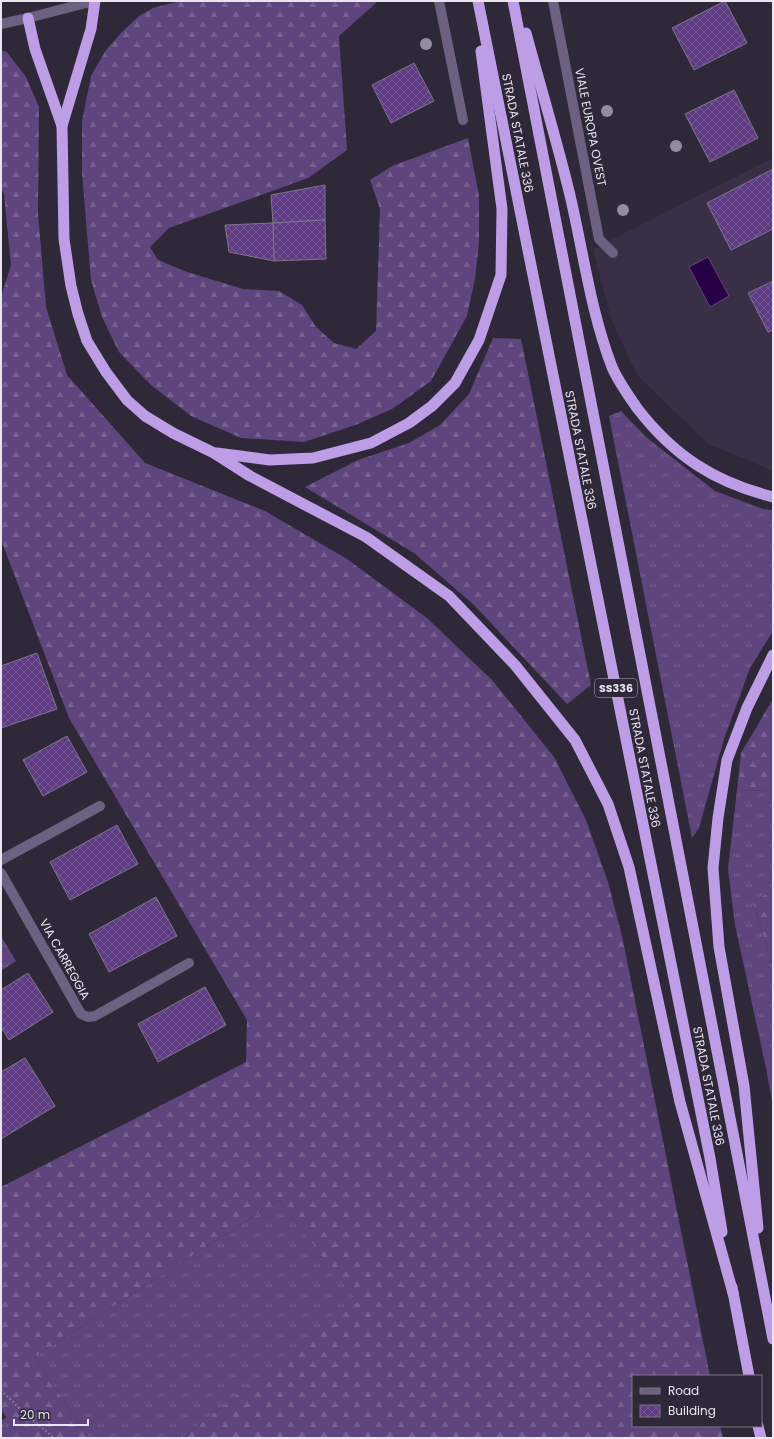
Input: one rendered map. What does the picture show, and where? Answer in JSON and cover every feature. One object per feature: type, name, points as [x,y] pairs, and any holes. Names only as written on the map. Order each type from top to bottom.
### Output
[{"type":"highway","points":[[94,1],[91,28],[62,126],[64,240],[73,293],[87,341],[106,372],[127,400],[145,416],[173,433],[214,453],[250,476],[366,537],[449,596],[515,665],[575,740],[608,804],[629,867],[680,1102],[733,1293]]},
{"type":"highway","points":[[214,453],[270,460],[313,458],[371,443],[409,423],[432,406],[455,383],[479,340],[501,275],[502,208],[475,1]]},
{"type":"highway","name":"STRADA STATALE 336","points":[[478,1],[710,1158],[749,1375]]},
{"type":"highway","name":"STRADA STATALE 336","points":[[513,1],[773,1339]]},
{"type":"highway","points":[[517,1],[569,190],[591,297],[612,368],[630,398],[655,431],[692,464],[752,492],[773,496]]},
{"type":"highway","points":[[28,18],[35,48],[62,126]]},
{"type":"highway","points":[[763,1290],[744,1086],[719,947],[714,868],[718,818],[727,760],[747,708],[773,655]]},
{"type":"highway","points":[[758,1427],[761,1438]]},
{"type":"street","points":[[1,24],[94,1]]},
{"type":"street","points":[[439,1],[463,120]]},
{"type":"street","name":"VIALE EUROPA OVEST","points":[[553,1],[599,239],[613,253]]},
{"type":"street","points":[[1,860],[100,806]]},
{"type":"street","name":"VIA CARREGGIA","points":[[1,873],[6,878],[81,1014],[88,1017],[95,1016],[189,963]]},
{"type":"path","points":[[1,1390],[54,1438]]},
{"type":"shaded area","points":[[773,158],[773,471],[708,444],[637,375],[611,319],[593,249]]},
{"type":"shaded area","points":[[708,257],[729,296],[710,307],[689,267]]},
{"type":"green space","points":[[180,1],[378,1],[339,36],[347,150],[308,178],[169,228],[150,247],[158,260],[187,272],[243,289],[279,291],[302,305],[316,327],[334,343],[356,349],[376,331],[380,209],[370,180],[392,166],[468,138],[479,196],[479,243],[475,278],[467,316],[431,381],[392,409],[358,424],[304,442],[241,438],[191,416],[151,385],[119,352],[102,317],[91,280],[82,173],[82,121],[91,76],[106,50],[139,16],[153,8]]},
{"type":"green space","points":[[1,51],[6,51],[26,77],[39,107],[38,213],[46,307],[67,375],[145,463],[265,511],[347,559],[427,618],[492,680],[554,757],[586,820],[608,882],[622,936],[710,1375],[632,1375],[632,1427],[720,1427],[723,1438],[182,1438],[358,1302],[279,1200],[34,1357],[89,1438],[21,1438],[1,1410],[1,1187],[246,1062],[247,1020],[69,718],[1,540],[1,297],[11,265],[4,194],[1,189]]},
{"type":"green space","points":[[493,338],[521,339],[591,685],[567,704],[474,605],[414,553],[305,487],[358,460],[409,443],[440,425],[469,394]]},
{"type":"green space","points":[[621,411],[646,437],[715,491],[763,509],[773,510],[773,631],[750,668],[724,739],[699,828],[692,838],[609,416]]},
{"type":"green space","points":[[773,699],[773,788],[768,791],[737,790],[741,753]]},
{"type":"green space","points":[[773,788],[773,890],[753,902],[773,966],[773,1058],[766,1068],[735,925],[728,869],[737,790],[768,791]]},
{"type":"green space","points":[[773,890],[773,966],[753,902]]},
{"type":"green space","points":[[1,936],[16,961],[1,971]]},
{"type":"green space","points":[[773,1058],[773,1107],[766,1068]]},
{"type":"green space","points":[[279,1200],[359,1302],[182,1438],[89,1438],[34,1357]]},
{"type":"green space","points":[[7,1417],[21,1438],[1,1438],[1,1421]]},
{"type":"building","points":[[725,1],[747,43],[694,70],[672,28]]},
{"type":"building","points":[[414,63],[434,101],[391,123],[372,85]]},
{"type":"building","points":[[734,90],[758,138],[710,162],[685,114]]},
{"type":"building","points":[[773,169],[773,229],[731,250],[707,203]]},
{"type":"building","points":[[325,185],[325,220],[273,223],[271,195]]},
{"type":"building","points":[[325,220],[326,259],[274,261],[273,223]]},
{"type":"building","points":[[273,223],[274,261],[229,252],[225,225]]},
{"type":"building","points":[[773,281],[773,330],[768,332],[748,293]]},
{"type":"building","points":[[37,653],[57,709],[1,728],[1,666]]},
{"type":"building","points":[[67,736],[87,772],[43,796],[23,760]]},
{"type":"building","points":[[117,825],[138,864],[70,900],[50,862]]},
{"type":"building","points":[[156,897],[177,936],[109,972],[89,934]]},
{"type":"building","points":[[28,973],[53,1012],[9,1040],[1,1027],[1,990]]},
{"type":"building","points":[[205,987],[226,1025],[158,1062],[138,1024]]},
{"type":"building","points":[[25,1058],[55,1106],[1,1139],[1,1072]]}]
